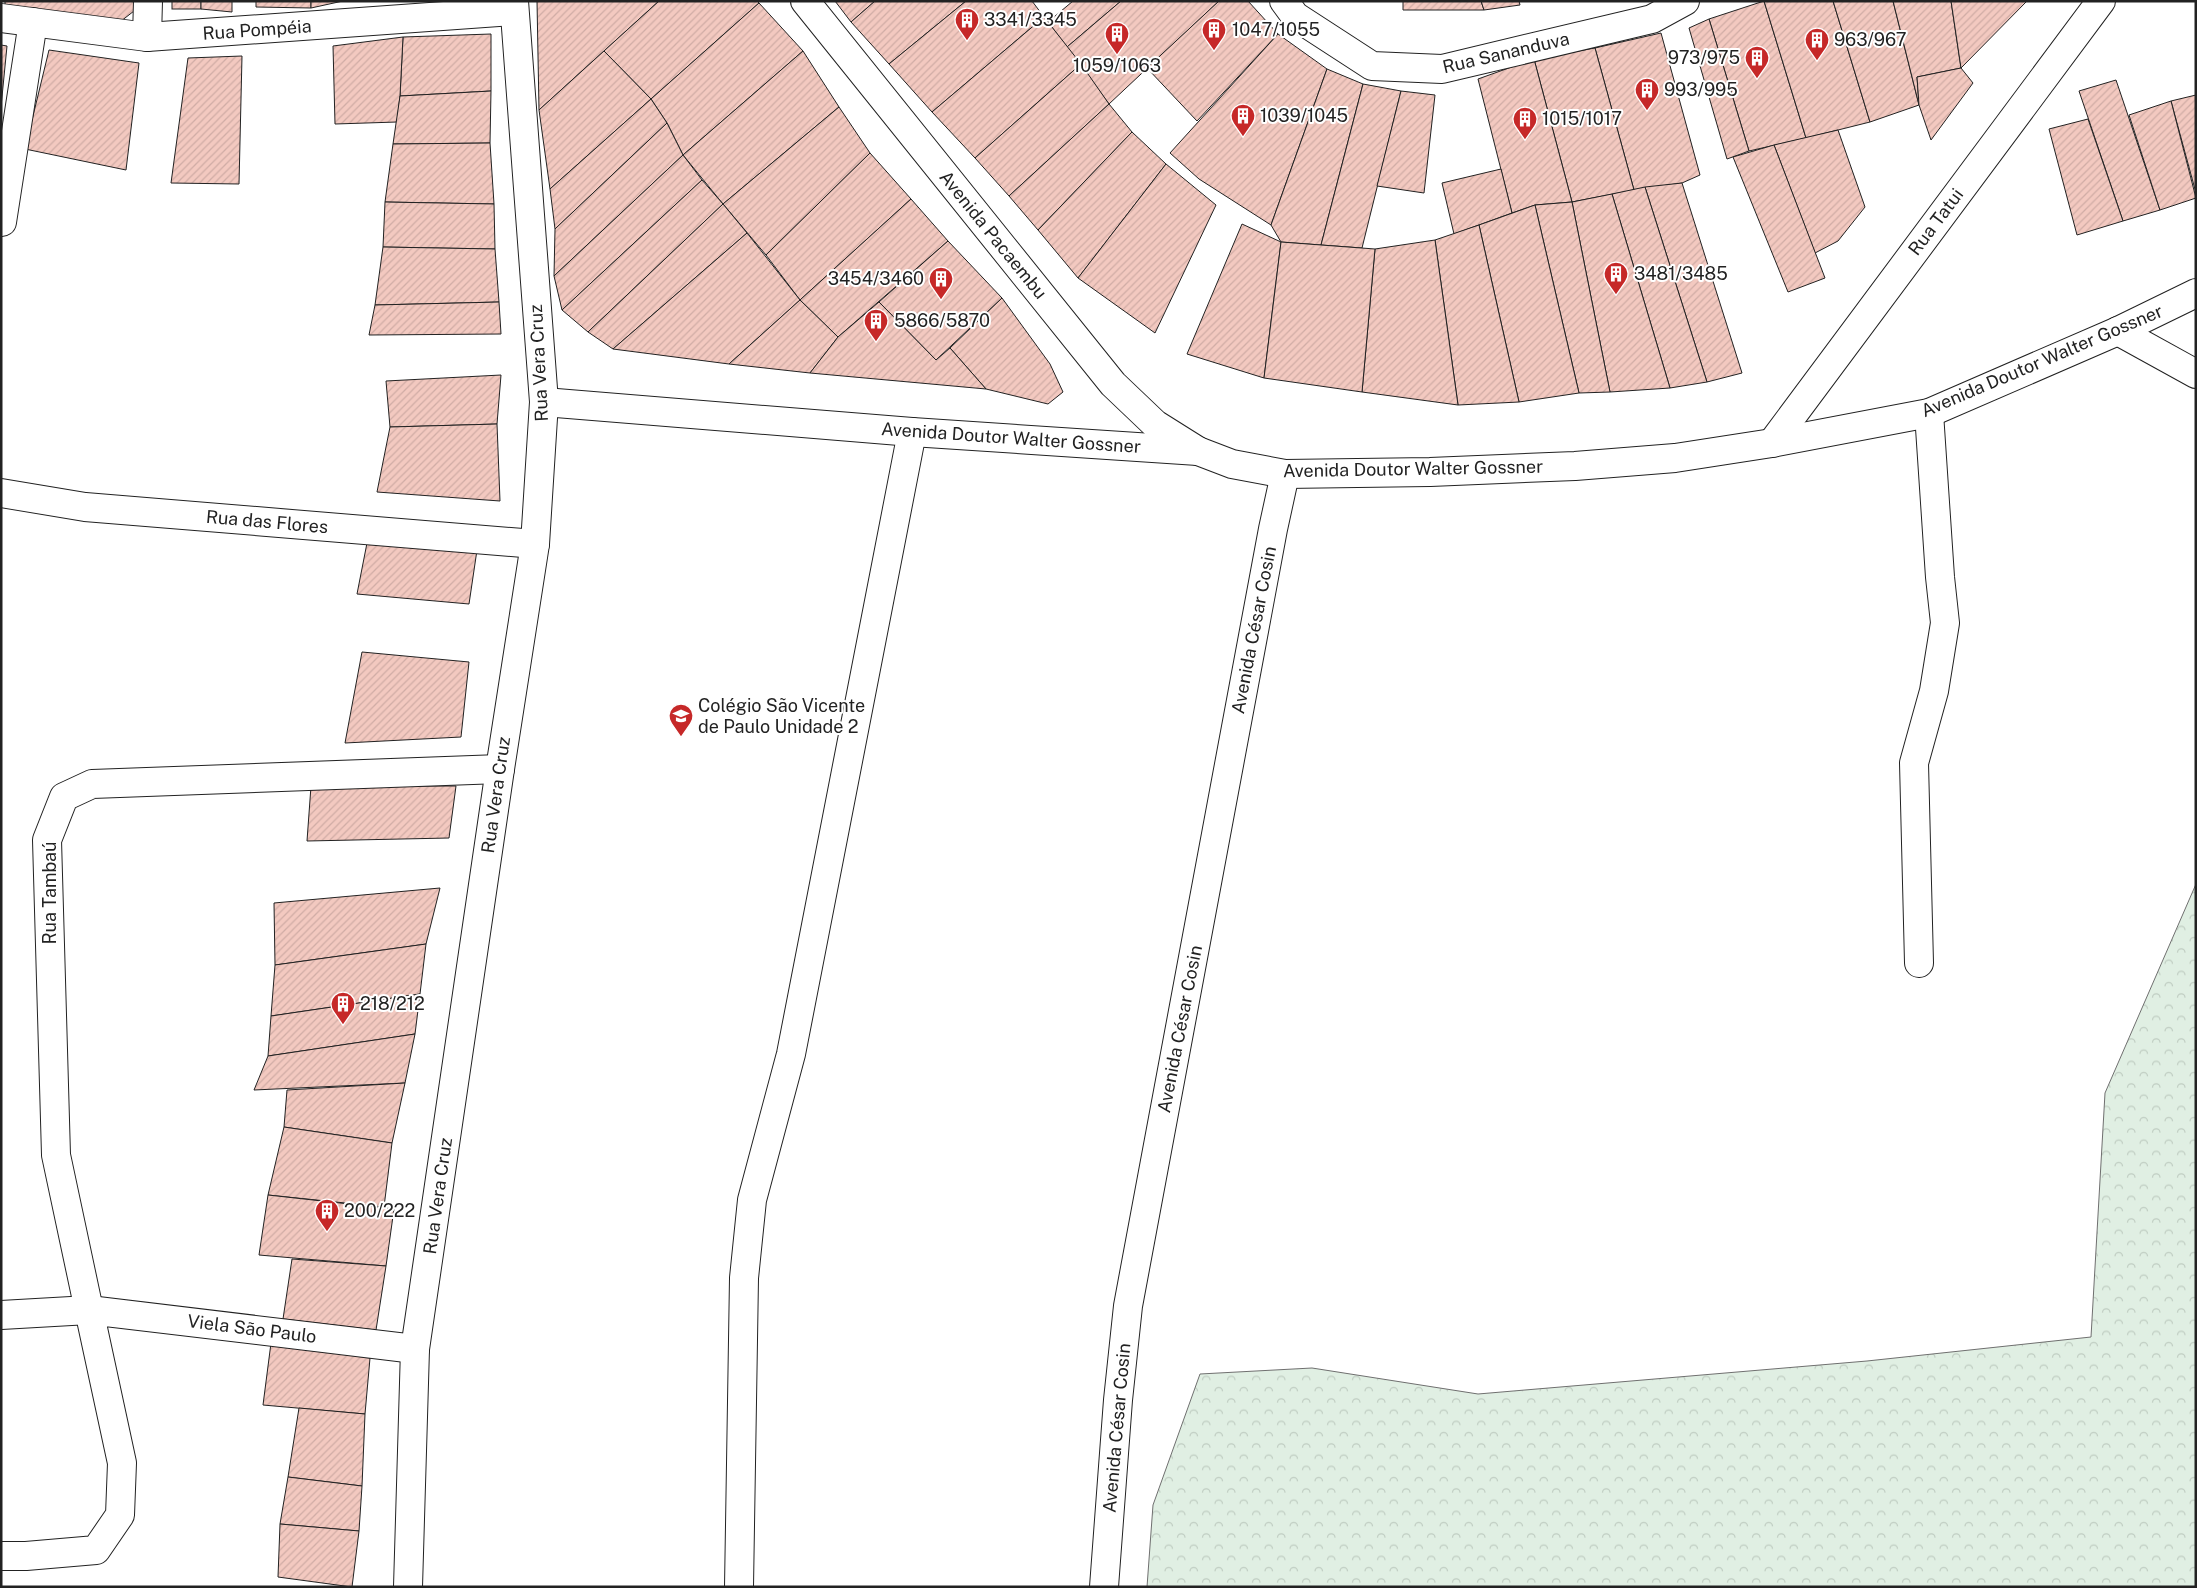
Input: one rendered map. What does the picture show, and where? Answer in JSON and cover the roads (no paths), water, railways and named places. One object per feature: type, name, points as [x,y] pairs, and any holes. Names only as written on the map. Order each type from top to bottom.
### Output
[{"type":"street","points":[[147,37],[148,1]]},
{"type":"street","name":"Avenida Pacaembu","points":[[805,1],[1113,384],[1154,424],[1198,450]]},
{"type":"street","name":"Rua Sananduva","points":[[1284,1],[1295,16],[1372,66],[1442,69],[1652,19],[1685,1]]},
{"type":"street","name":"Rua Tatui","points":[[1772,443],[2101,1]]},
{"type":"street","name":"Rua Pompéia","points":[[1,18],[147,37],[514,6]]},
{"type":"street","name":"Rua Vera Cruz","points":[[408,1587],[415,1349],[534,544],[544,402],[514,6]]},
{"type":"street","points":[[2,222],[33,22]]},
{"type":"street","name":"Avenida Doutor Walter Gossner","points":[[544,402],[912,432],[1198,450],[1232,464],[1285,474],[1430,472],[1575,466],[1675,458],[1772,443],[1929,413],[2118,331],[2196,293]]},
{"type":"street","points":[[2118,331],[2196,374]]},
{"type":"street","points":[[1918,963],[1914,763],[1934,691],[1946,623],[1940,578],[1929,413]]},
{"type":"street","points":[[739,1587],[744,1278],[752,1200],[792,1054],[912,432]]},
{"type":"street","name":"Avenida César Cosin","points":[[1104,1587],[1118,1400],[1128,1306],[1271,539],[1285,474]]},
{"type":"street","name":"Rua das Flores","points":[[1,493],[85,507],[534,544]]},
{"type":"street","name":"Rua Tambaú","points":[[1,1556],[96,1550],[120,1515],[122,1463],[56,1155],[47,840],[64,797],[92,784],[500,768]]},
{"type":"street","points":[[1,1315],[89,1310]]},
{"type":"street","name":"Viela São Paulo","points":[[89,1310],[415,1349]]},
{"type":"place","name":"3341/3345","points":[[967,41]]},
{"type":"place","name":"1047/1055","points":[[1214,51]]},
{"type":"place","name":"1059/1063","points":[[1117,55]]},
{"type":"place","name":"963/967","points":[[1817,61]]},
{"type":"place","name":"973/975","points":[[1757,79]]},
{"type":"place","name":"993/995","points":[[1647,111]]},
{"type":"place","name":"1039/1045","points":[[1243,137]]},
{"type":"place","name":"1015/1017","points":[[1525,140]]},
{"type":"place","name":"3481/3485","points":[[1616,295]]},
{"type":"place","name":"3454/3460","points":[[941,300]]},
{"type":"place","name":"5866/5870","points":[[876,342]]},
{"type":"place","name":"Colégio São Vicente de Paulo Unidade 2","points":[[681,737]]},
{"type":"place","name":"218/212","points":[[343,1025]]},
{"type":"place","name":"200/222","points":[[327,1232]]}]
